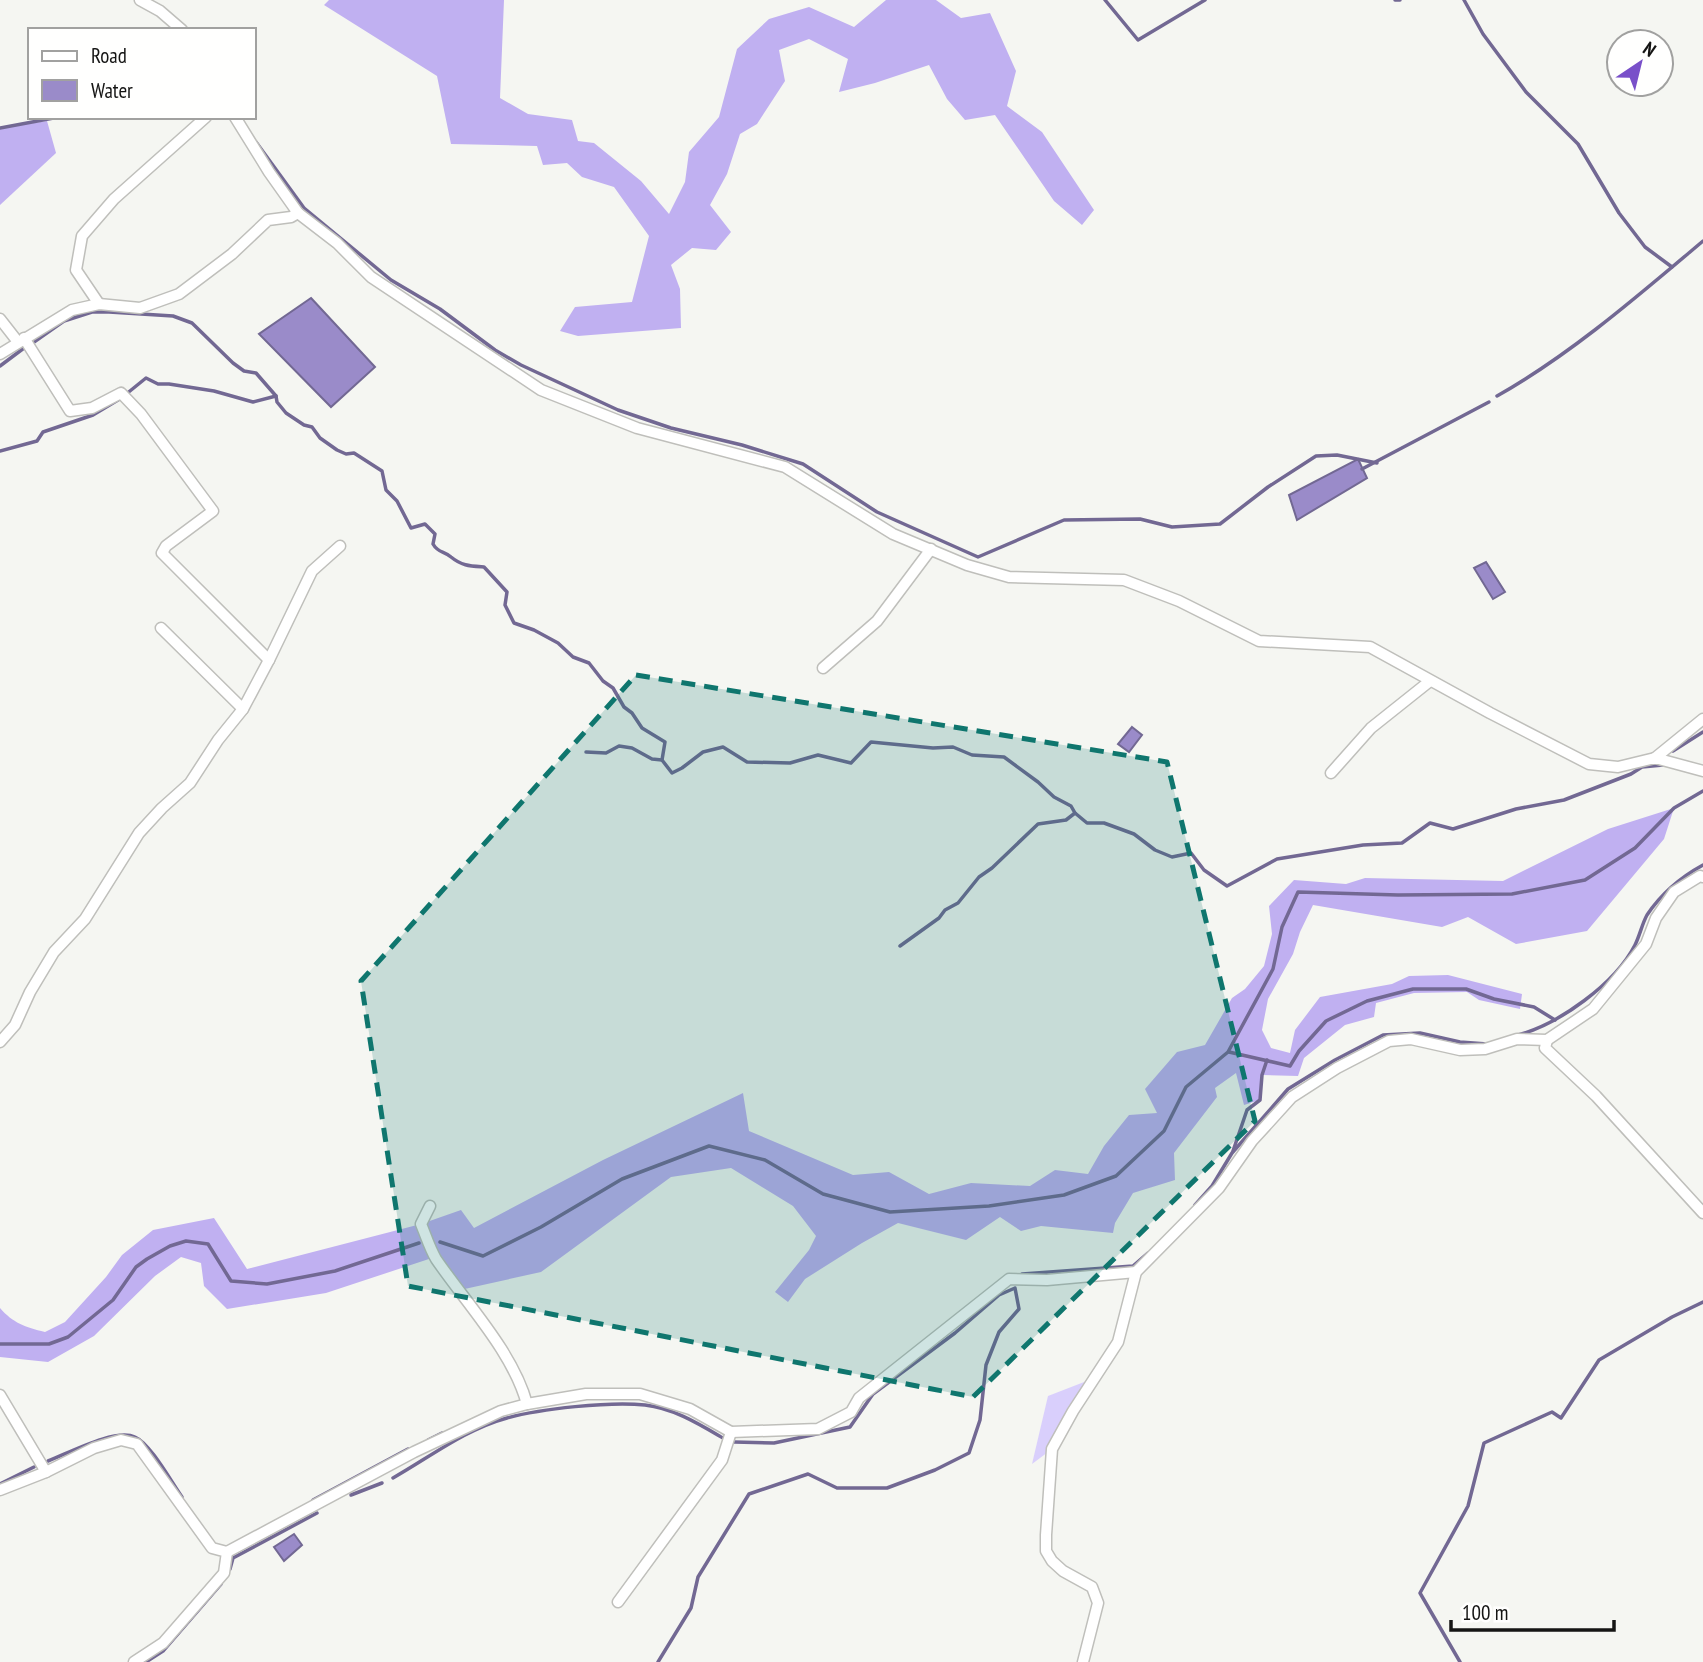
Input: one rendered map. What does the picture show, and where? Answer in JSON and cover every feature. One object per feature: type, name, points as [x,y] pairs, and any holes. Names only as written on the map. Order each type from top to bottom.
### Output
[{"type":"street","points":[[140,0],[160,11],[180,28]]},
{"type":"street","points":[[99,304],[76,270],[82,236],[114,199],[204,119]]},
{"type":"street","points":[[236,119],[298,212],[337,243],[371,277],[541,390],[637,428],[785,467],[893,534],[967,565],[1009,577],[1124,580],[1179,601],[1259,641],[1370,647],[1589,764],[1618,767],[1655,758],[1703,719]]},
{"type":"street","points":[[0,354],[72,310],[99,304],[140,308],[179,294],[232,254],[268,220],[291,217],[298,212]]},
{"type":"street","points":[[0,319],[21,340],[70,411],[92,408],[121,393],[141,414],[214,511],[166,547],[162,553],[269,660]]},
{"type":"street","points":[[0,1042],[15,1026],[30,992],[54,952],[85,919],[139,833],[190,783],[218,740],[243,709],[312,571],[340,546]]},
{"type":"street","points":[[823,668],[877,621],[931,550]]},
{"type":"street","points":[[161,628],[243,709]]},
{"type":"street","points":[[1331,773],[1371,728],[1430,681]]},
{"type":"street","points":[[1655,758],[1703,771]]},
{"type":"street","points":[[1083,1662],[1098,1603],[1092,1587],[1063,1572],[1046,1551],[1052,1449],[1118,1342],[1136,1272],[1219,1188],[1252,1141],[1292,1097],[1337,1068],[1388,1041],[1411,1039],[1460,1050],[1485,1049],[1517,1039],[1547,1041],[1593,1009],[1646,944],[1656,918],[1674,892],[1700,876],[1703,877]]},
{"type":"street","points":[[1547,1041],[1545,1048],[1552,1056],[1596,1096],[1703,1213]]},
{"type":"street","points":[[430,1206],[421,1224],[435,1256],[470,1302],[522,1384],[527,1404]]},
{"type":"street","points":[[0,1490],[46,1472],[94,1448],[121,1440],[136,1444],[212,1548],[227,1552],[414,1452],[500,1411],[527,1404],[586,1394],[640,1394],[690,1409],[731,1432],[818,1429],[851,1412],[859,1398],[1009,1279],[1047,1280],[1136,1272]]},
{"type":"street","points":[[0,1395],[46,1472]]},
{"type":"street","points":[[618,1602],[722,1460],[731,1432]]},
{"type":"street","points":[[134,1662],[163,1643],[224,1573],[227,1552]]},
{"type":"highlighted area","points":[[636,675],[1167,762],[1255,1121],[973,1397],[408,1286],[361,981]]},
{"type":"shaded area","points":[[329,0],[504,0],[500,98],[528,114],[572,120],[578,141],[594,143],[641,181],[669,214],[685,182],[689,152],[719,117],[737,49],[769,19],[809,7],[854,27],[886,0],[936,0],[961,18],[990,13],[1016,71],[1007,106],[1042,132],[1094,210],[1082,225],[1054,201],[995,115],[965,120],[947,99],[929,65],[839,92],[848,59],[809,39],[779,50],[785,81],[757,124],[740,134],[727,174],[710,205],[731,232],[716,250],[692,248],[671,265],[680,289],[681,328],[578,336],[560,331],[575,307],[632,302],[649,236],[614,187],[582,177],[567,163],[543,165],[537,146],[451,144],[437,76],[324,5]]},
{"type":"shaded area","points":[[47,121],[56,153],[0,205],[0,128]]},
{"type":"shaded area","points":[[1674,808],[1664,839],[1587,931],[1516,944],[1468,917],[1442,927],[1313,905],[1293,954],[1268,999],[1262,1030],[1271,1048],[1290,1053],[1295,1030],[1320,997],[1392,984],[1409,976],[1448,975],[1522,994],[1520,1009],[1479,1000],[1467,992],[1414,993],[1376,1003],[1374,1017],[1345,1025],[1304,1058],[1298,1076],[1262,1075],[1260,1100],[1244,1105],[1236,1073],[1215,1088],[1217,1097],[1174,1153],[1175,1180],[1133,1193],[1115,1223],[1113,1233],[1041,1226],[1021,1231],[1000,1217],[966,1240],[898,1223],[805,1279],[788,1302],[775,1292],[809,1250],[816,1236],[793,1206],[731,1168],[671,1177],[541,1272],[460,1290],[435,1257],[326,1293],[227,1309],[204,1286],[201,1263],[181,1257],[155,1276],[94,1336],[48,1362],[0,1357],[0,1308],[20,1324],[45,1332],[65,1322],[122,1255],[153,1230],[214,1218],[247,1269],[421,1224],[461,1210],[474,1228],[603,1160],[743,1093],[749,1131],[853,1175],[889,1172],[929,1194],[971,1183],[1030,1186],[1055,1170],[1088,1174],[1104,1146],[1129,1115],[1157,1113],[1145,1089],[1177,1052],[1205,1045],[1232,998],[1245,989],[1264,966],[1272,934],[1269,906],[1294,880],[1346,884],[1365,878],[1503,881],[1608,829]]},
{"type":"shaded area","points":[[1097,1377],[1052,1449],[1032,1464],[1048,1396]]},
{"type":"water","points":[[311,298],[375,367],[331,407],[259,334]]},
{"type":"water","points":[[1358,459],[1367,478],[1297,520],[1289,495]]},
{"type":"water","points":[[1486,562],[1505,592],[1493,599],[1474,568]]},
{"type":"water","points":[[1132,727],[1142,735],[1129,752],[1118,744]]},
{"type":"water","points":[[294,1534],[302,1545],[284,1561],[274,1547]]},
{"type":"waterway","points":[[1105,0],[1138,40],[1205,0]]},
{"type":"waterway","points":[[1395,0],[1400,0]]},
{"type":"waterway","points":[[1464,0],[1483,34],[1526,92],[1578,144],[1619,213],[1645,247],[1672,267]]},
{"type":"waterway","points":[[0,128],[48,119]]},
{"type":"waterway","points":[[256,142],[304,208],[391,280],[440,309],[495,350],[521,365],[618,410],[671,428],[742,445],[803,464],[877,512],[978,557],[1064,520],[1140,519],[1172,527],[1220,524],[1268,487],[1316,456],[1337,455],[1377,463]]},
{"type":"waterway","points":[[1497,396],[1577,343],[1703,241]]},
{"type":"waterway","points":[[34,342],[64,321],[92,312],[173,316],[192,323],[233,363],[244,371],[256,373],[276,396],[277,402],[286,413],[312,427],[320,438],[337,450],[346,454],[354,453],[382,471],[386,490],[397,501],[411,528],[425,524],[435,534],[433,544],[437,549],[463,564],[484,567],[507,592],[505,605],[514,623],[534,630],[558,643],[573,657],[589,663],[603,681],[613,688],[624,707],[632,713],[642,728],[665,742],[662,760],[672,773],[703,752],[723,747],[747,762],[790,763],[818,755],[851,763],[871,742],[933,748],[953,747],[972,755],[1004,757],[1054,797],[1071,806],[1087,823],[1104,823],[1134,834],[1155,850],[1172,857],[1191,853],[1204,870],[1227,886],[1277,859],[1363,845],[1402,843],[1430,823],[1453,829],[1516,809],[1564,800],[1631,774],[1642,767],[1663,765]]},
{"type":"waterway","points":[[0,366],[24,348]]},
{"type":"waterway","points":[[125,395],[146,378],[158,384],[214,391],[253,402],[276,396]]},
{"type":"waterway","points":[[0,451],[37,441],[43,432],[93,415],[118,400]]},
{"type":"waterway","points":[[1362,469],[1489,402]]},
{"type":"waterway","points":[[1673,751],[1703,732]]},
{"type":"waterway","points":[[586,752],[606,753],[619,746],[632,748],[652,759],[662,760]]},
{"type":"waterway","points":[[440,1242],[483,1256],[541,1227],[622,1179],[709,1146],[765,1160],[823,1194],[890,1212],[989,1206],[1064,1195],[1116,1176],[1164,1131],[1186,1087],[1228,1052],[1273,969],[1282,927],[1298,892],[1512,894],[1585,880],[1635,848],[1674,808],[1703,791]]},
{"type":"waterway","points":[[900,946],[939,918],[945,910],[958,903],[979,877],[1038,824],[1066,820],[1075,813]]},
{"type":"waterway","points":[[1518,1035],[1551,1022],[1600,988],[1626,960],[1647,915],[1659,900],[1679,881],[1703,865]]},
{"type":"waterway","points":[[1229,1052],[1290,1066],[1299,1051],[1326,1021],[1367,1001],[1413,989],[1466,989],[1494,999],[1534,1007],[1555,1020]]},
{"type":"waterway","points":[[1195,1205],[1212,1186],[1232,1153],[1288,1089],[1335,1060],[1383,1035],[1420,1033],[1460,1042],[1487,1044]]},
{"type":"waterway","points":[[1233,1151],[1247,1110],[1260,1100],[1262,1075],[1267,1060]]},
{"type":"waterway","points":[[0,1344],[49,1344],[68,1337],[113,1300],[136,1267],[170,1246],[186,1241],[208,1244],[231,1281],[267,1284],[335,1271],[419,1243]]},
{"type":"waterway","points":[[1022,1274],[1133,1266],[1148,1253]]},
{"type":"waterway","points":[[658,1662],[691,1608],[698,1577],[749,1494],[808,1474],[837,1488],[887,1488],[935,1470],[969,1453],[980,1420],[986,1365],[999,1332],[1019,1309],[1015,1288],[999,1295],[955,1333],[873,1394],[850,1427],[774,1443],[734,1442]]},
{"type":"waterway","points":[[1460,1662],[1420,1593],[1468,1506],[1484,1443],[1552,1412],[1561,1418],[1599,1360],[1703,1302]]},
{"type":"waterway","points":[[393,1478],[477,1429],[507,1418],[556,1409],[613,1404],[645,1405],[686,1417],[723,1438]]},
{"type":"waterway","points":[[428,1440],[442,1433]]},
{"type":"waterway","points":[[48,1461],[104,1439],[126,1435],[135,1437],[154,1455],[182,1497]]},
{"type":"waterway","points":[[313,1500],[408,1449]]},
{"type":"waterway","points":[[0,1484],[34,1467]]},
{"type":"waterway","points":[[351,1495],[382,1483]]},
{"type":"waterway","points":[[230,1569],[233,1558],[317,1513]]},
{"type":"waterway","points":[[146,1662],[163,1651],[221,1584]]}]
